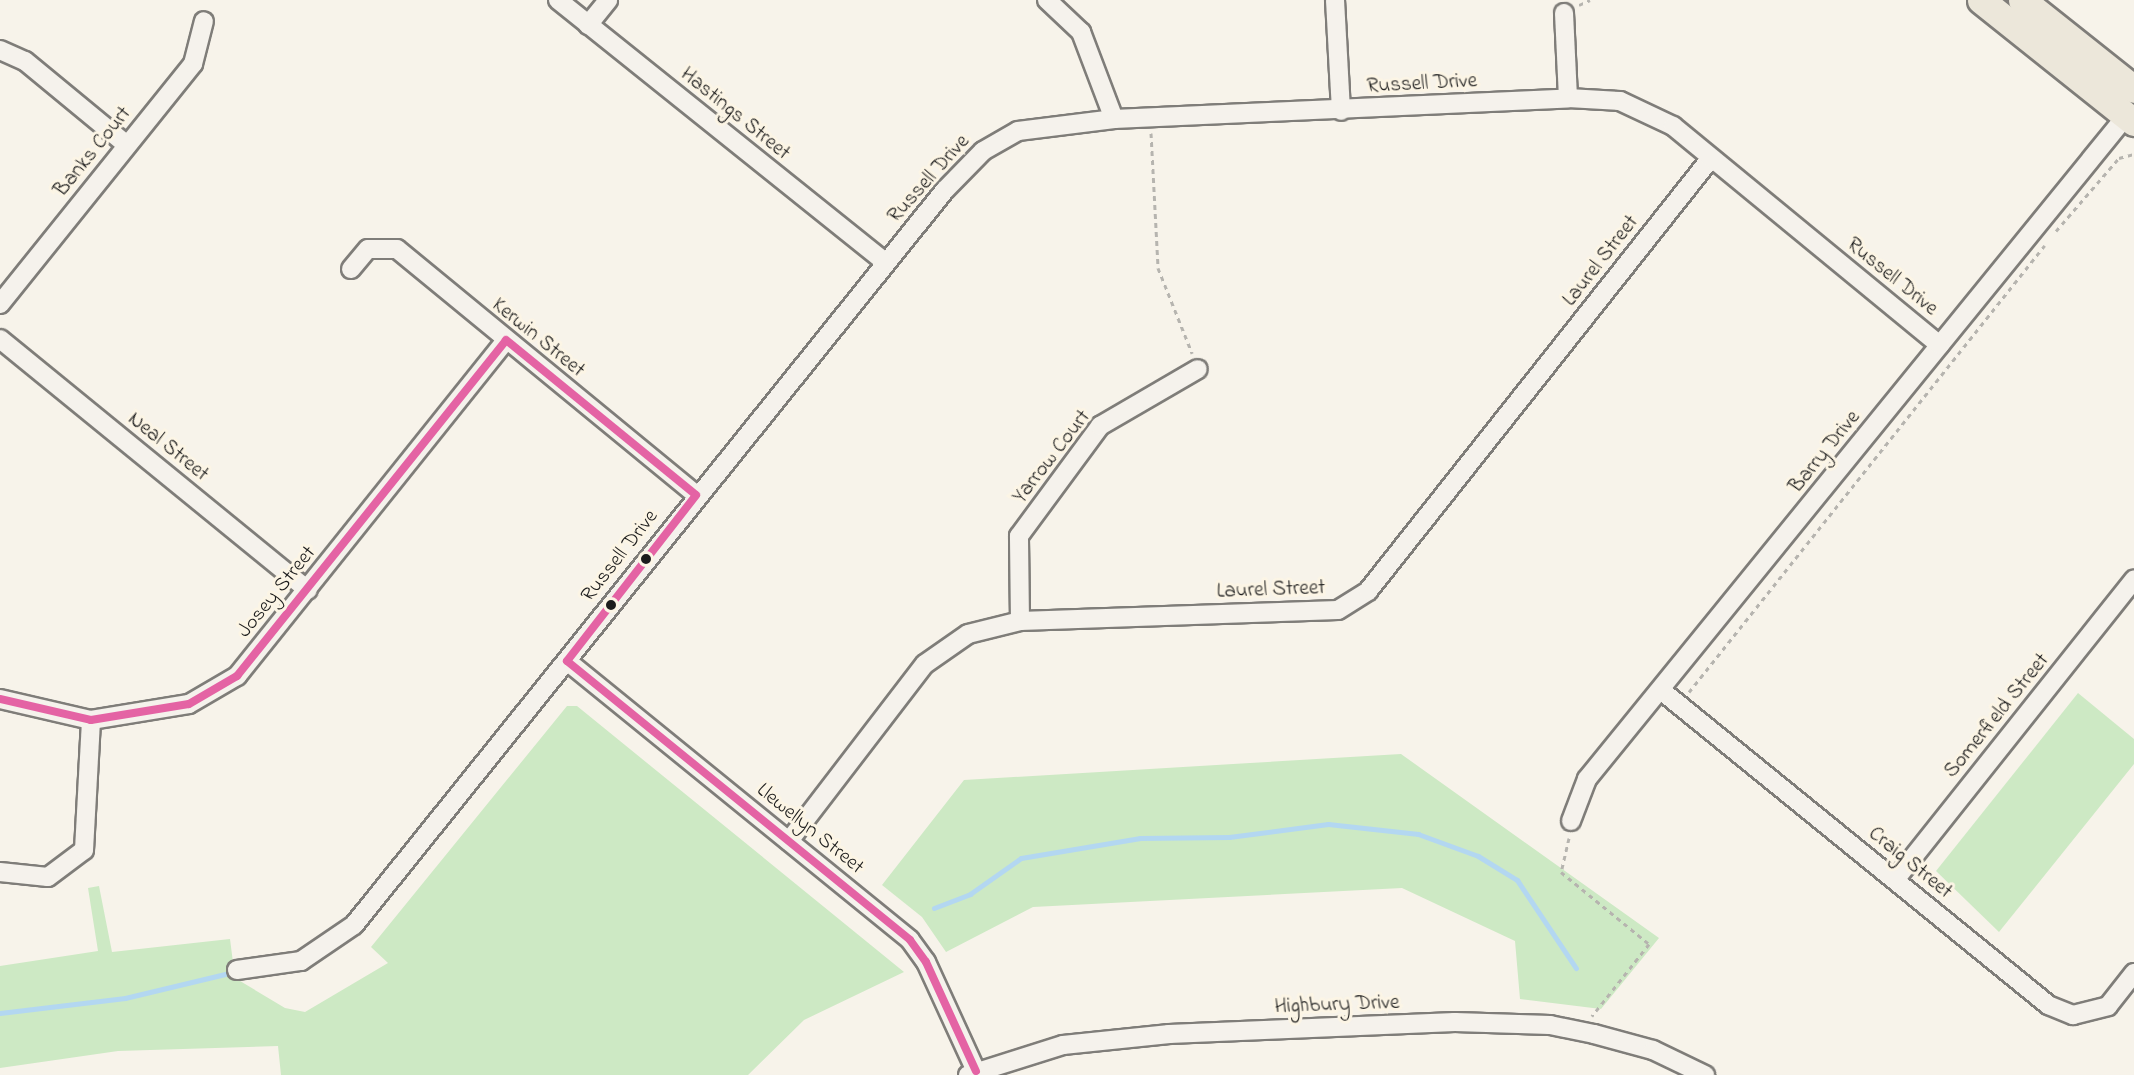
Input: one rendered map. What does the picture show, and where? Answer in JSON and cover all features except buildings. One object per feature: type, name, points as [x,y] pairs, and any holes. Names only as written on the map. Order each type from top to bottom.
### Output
[{"type":"main road","points":[[1981,0],[2130,119]]},
{"type":"main road","points":[[2022,0],[2134,89]]},
{"type":"street","name":"Hastings Street","points":[[558,0],[885,262]]},
{"type":"street","points":[[588,25],[608,0]]},
{"type":"street","points":[[1047,0],[1082,32],[1114,119]]},
{"type":"street","points":[[1335,0],[1341,111]]},
{"type":"street","points":[[1564,13],[1568,98]]},
{"type":"street","name":"Banks Court","points":[[0,304],[193,64],[204,21]]},
{"type":"street","points":[[0,50],[25,61],[127,145]]},
{"type":"street","name":"Russell Drive","points":[[237,969],[302,961],[354,925],[567,661],[696,495],[885,262],[964,168],[999,138],[1039,125],[1114,119],[1341,111],[1568,98],[1620,100],[1648,111],[1711,158],[1940,345]]},
{"type":"street","name":"Barry Drive","points":[[1571,821],[1587,779],[1662,691],[1940,345],[2130,119]]},
{"type":"street","name":"Laurel Street","points":[[789,841],[925,664],[969,634],[1020,621],[1338,610],[1368,591],[1711,158]]},
{"type":"street","name":"Kerwin Street","points":[[351,269],[368,249],[397,249],[696,495]]},
{"type":"street","name":"Neal Street","points":[[0,339],[308,590]]},
{"type":"street","name":"Josey Street","points":[[0,699],[91,720],[189,704],[237,676],[506,340]]},
{"type":"street","name":"Yarrow Court","points":[[1020,621],[1019,536],[1100,426],[1198,369]]},
{"type":"street","name":"Somerfield Street","points":[[1895,880],[2134,579]]},
{"type":"street","name":"Llewellyn Street","points":[[567,661],[910,940],[926,962],[972,1073]]},
{"type":"street","name":"Craig Street","points":[[1662,691],[2048,1005],[2073,1015],[2108,1006],[2134,973]]},
{"type":"street","points":[[0,872],[48,877],[84,849],[91,720]]},
{"type":"street","name":"Highbury Drive","points":[[972,1073],[1063,1045],[1169,1034],[1455,1022],[1550,1025],[1594,1034],[1653,1050],[1705,1075]]},
{"type":"path","points":[[1149,119],[1158,268],[1198,369]]},
{"type":"path","points":[[1688,693],[2053,233],[2119,158],[2134,154]]},
{"type":"path","points":[[1571,821],[1561,872],[1649,944],[1592,1016],[1599,1018],[1598,1023]]},
{"type":"green space","points":[[2078,693],[2134,739],[2134,764],[1999,932],[1936,871]]},
{"type":"green space","points":[[567,706],[577,706],[904,972],[804,1020],[748,1075],[281,1075],[278,1046],[118,1051],[0,1068],[0,966],[98,951],[88,888],[99,886],[112,952],[230,939],[235,978],[285,1008],[305,1012],[388,963],[371,947]]},
{"type":"green space","points":[[1401,754],[1659,938],[1601,1009],[1520,999],[1515,941],[1402,888],[1033,907],[946,952],[922,917],[882,885],[964,780]]},
{"type":"waterway","points":[[934,908],[970,894],[1021,858],[1140,838],[1229,837],[1328,824],[1418,834],[1478,856],[1517,880],[1576,968]]},
{"type":"waterway","points":[[0,1013],[125,998],[225,974]]},
{"type":"transit line","points":[[506,340],[696,495]]},
{"type":"transit line","points":[[0,699],[91,720],[189,704],[237,676],[506,340]]},
{"type":"transit line","points":[[567,661],[696,495]]},
{"type":"transit line","points":[[567,661],[910,940],[926,962],[976,1071]]}]
